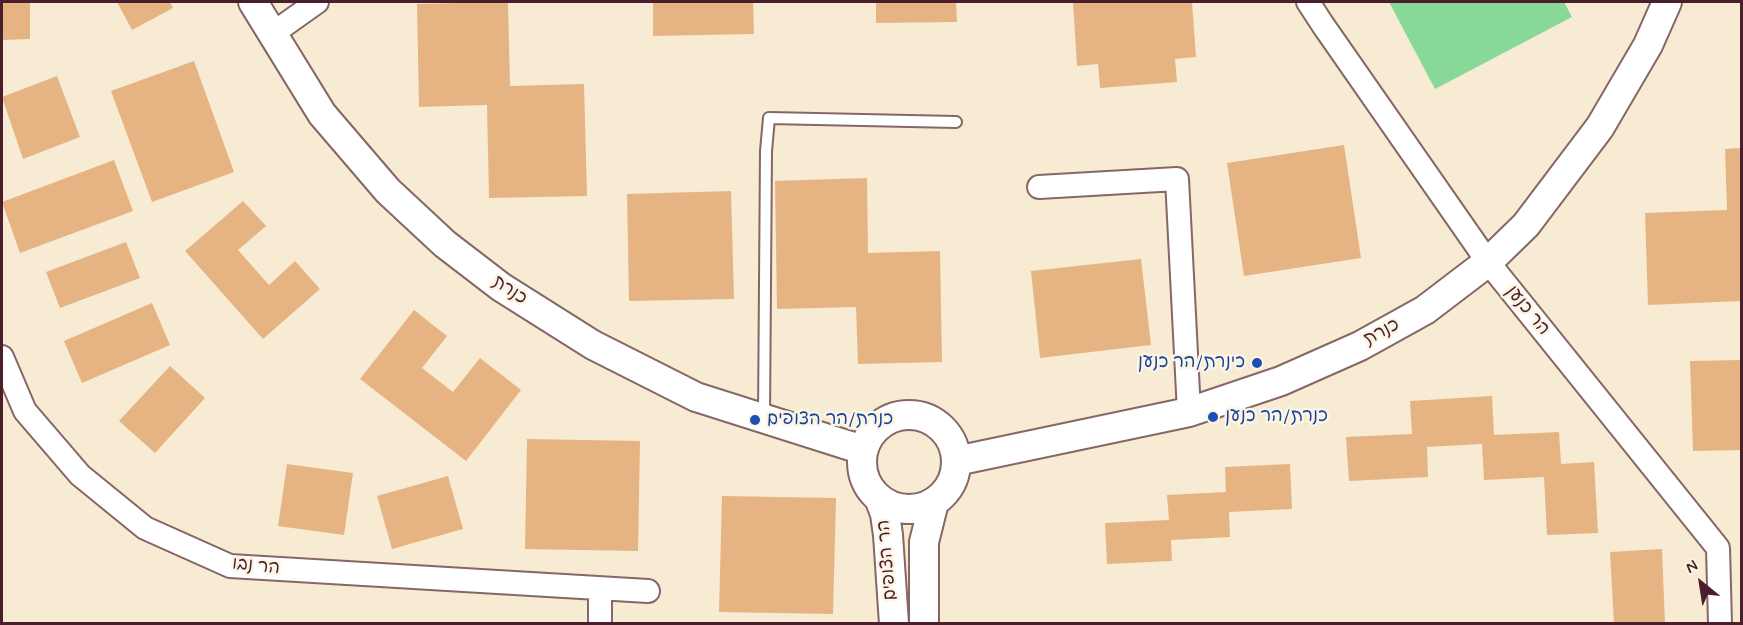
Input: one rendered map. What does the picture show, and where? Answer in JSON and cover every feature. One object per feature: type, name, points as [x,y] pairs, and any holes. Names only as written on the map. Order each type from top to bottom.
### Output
[{"type":"street","name":"כנרת","points":[[253,2],[322,114],[388,191],[445,244],[501,287],[593,345],[696,397],[863,450]]},
{"type":"street","points":[[272,34],[317,2]]},
{"type":"street","name":"הר כנען","points":[[1308,2],[1488,262],[1718,548],[1720,624]]},
{"type":"street","name":"כנרת","points":[[956,461],[1189,412],[1281,381],[1360,346],[1425,310],[1488,262],[1526,225],[1600,127],[1648,45],[1667,2]]},
{"type":"street","points":[[1039,187],[1177,179],[1189,412]]},
{"type":"street","name":"הר נבו","points":[[2,357],[25,411],[80,475],[146,528],[230,566],[648,591]]},
{"type":"street","points":[[907,415],[922,416],[935,423],[946,433],[953,446],[956,461],[948,488],[934,502],[906,509],[891,505],[879,498],[864,477],[862,463],[863,450],[869,437],[879,426],[892,418],[907,415]]},
{"type":"street","name":"הר הצופים","points":[[879,498],[885,514],[888,535],[894,624]]},
{"type":"street","name":"הר הצופים","points":[[924,624],[924,542],[934,502]]},
{"type":"street","points":[[600,589],[600,624]]},
{"type":"lane","points":[[764,419],[766,151],[769,118],[956,122]]},
{"type":"green space","points":[[1389,2],[1564,2],[1572,17],[1435,89]]},
{"type":"building","points":[[2,2],[30,2],[30,39],[2,40]]},
{"type":"building","points":[[117,2],[170,2],[173,8],[132,30]]},
{"type":"building","points":[[508,2],[510,86],[584,84],[587,196],[489,198],[487,105],[419,107],[417,4]]},
{"type":"building","points":[[653,2],[753,2],[754,34],[653,36]]},
{"type":"building","points":[[876,2],[956,2],[957,22],[876,23]]},
{"type":"building","points":[[1073,2],[1192,2],[1196,57],[1175,59],[1177,82],[1100,88],[1098,64],[1077,66]]},
{"type":"building","points":[[194,61],[234,172],[152,202],[111,91]]},
{"type":"building","points":[[57,76],[80,137],[23,159],[2,97]]},
{"type":"building","points":[[1344,145],[1361,258],[1244,276],[1227,163]]},
{"type":"building","points":[[1742,148],[1742,301],[1648,305],[1645,213],[1727,210],[1725,149]]},
{"type":"building","points":[[114,160],[133,211],[20,253],[2,202]]},
{"type":"building","points":[[867,178],[868,253],[940,251],[942,362],[858,364],[856,307],[777,309],[775,181]]},
{"type":"building","points":[[731,191],[734,299],[629,301],[627,194]]},
{"type":"building","points":[[243,201],[266,226],[238,250],[269,285],[295,261],[320,289],[263,339],[185,251]]},
{"type":"building","points":[[126,242],[140,278],[60,308],[46,272]]},
{"type":"building","points":[[1141,259],[1151,345],[1040,358],[1031,271]]},
{"type":"building","points":[[152,303],[170,345],[82,383],[64,341]]},
{"type":"building","points":[[414,310],[447,336],[422,368],[453,392],[480,358],[521,390],[466,461],[360,379]]},
{"type":"building","points":[[1742,360],[1742,450],[1693,451],[1690,361]]},
{"type":"building","points":[[170,366],[205,398],[155,453],[119,421]]},
{"type":"building","points":[[1492,396],[1494,435],[1559,432],[1561,464],[1594,462],[1598,533],[1547,535],[1544,477],[1484,480],[1482,444],[1427,447],[1428,477],[1349,481],[1346,437],[1412,434],[1410,401]]},
{"type":"building","points":[[527,439],[640,441],[638,551],[525,549]]},
{"type":"building","points":[[287,464],[353,473],[344,535],[278,526]]},
{"type":"building","points":[[1290,464],[1292,509],[1229,512],[1230,537],[1171,540],[1172,561],[1107,564],[1105,523],[1169,520],[1167,495],[1226,492],[1225,467]]},
{"type":"building","points":[[448,476],[463,529],[392,549],[377,496]]},
{"type":"building","points":[[722,496],[836,498],[833,614],[719,612]]},
{"type":"building","points":[[1662,549],[1665,624],[1614,624],[1610,552]]},
{"type":"place","name":"כינרת/הר כנען","points":[[1257,363]]},
{"type":"place","name":"כנרת/הר כנען","points":[[1213,417]]},
{"type":"place","name":"כנרת/הר הצופים","points":[[755,420]]}]
